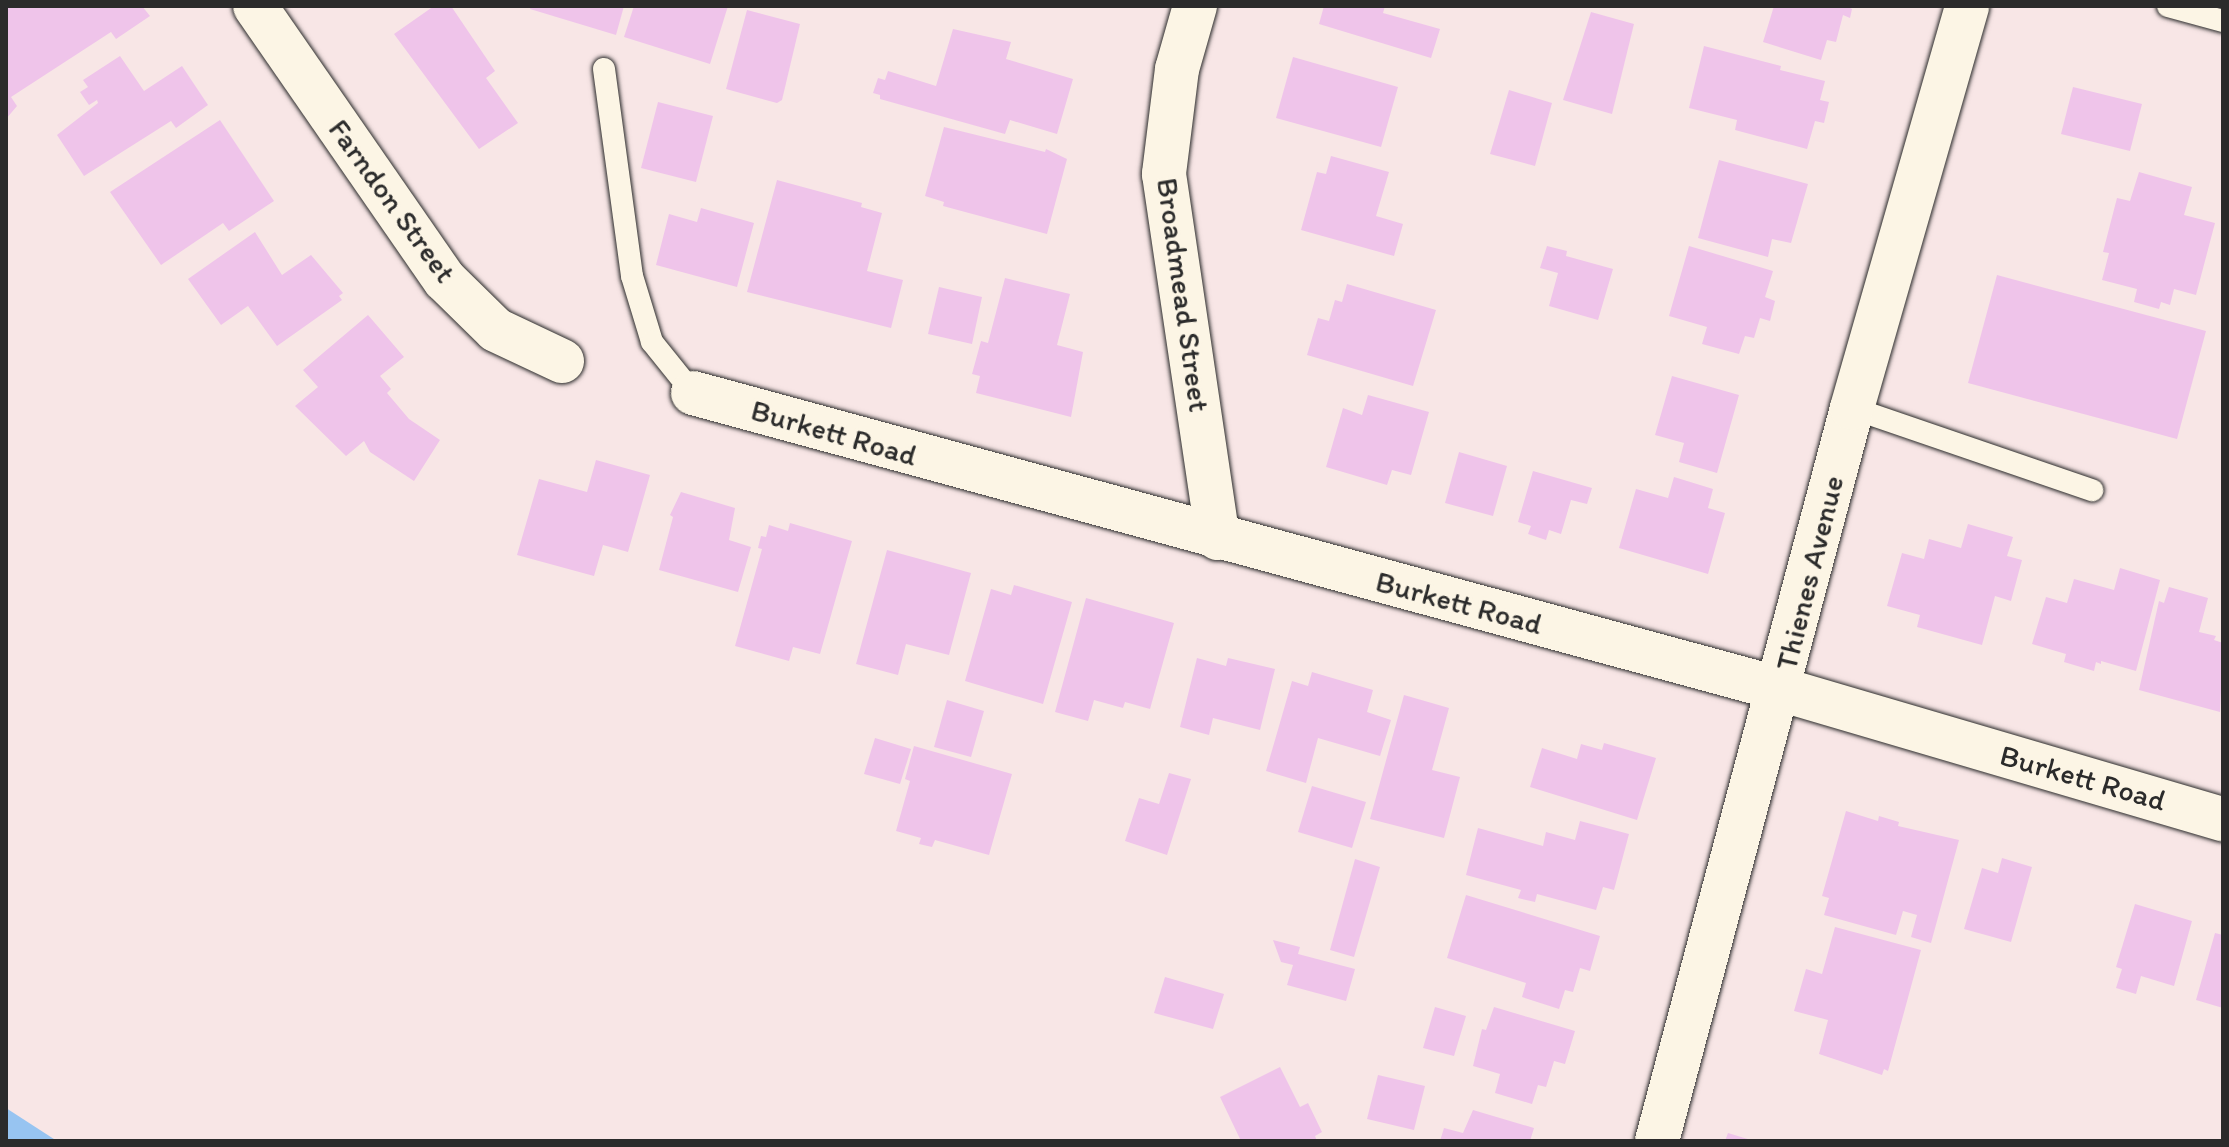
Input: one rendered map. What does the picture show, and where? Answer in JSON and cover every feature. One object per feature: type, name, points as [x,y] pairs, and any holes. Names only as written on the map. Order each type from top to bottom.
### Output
[{"type":"street","name":"Farndon Street","points":[[255,6],[445,280],[496,330],[562,361]]},
{"type":"street","name":"Broadmead Street","points":[[1195,6],[1177,69],[1164,174],[1218,538]]},
{"type":"street","name":"Thienes Avenue","points":[[1657,1141],[1780,689],[1852,408],[1967,6]]},
{"type":"street","name":"Burkett Road","points":[[693,393],[1780,689],[2223,819]]},
{"type":"lane","points":[[2168,6],[2223,21]]},
{"type":"lane","points":[[604,69],[635,289],[652,342],[693,393]]},
{"type":"lane","points":[[1852,408],[2092,490]]},
{"type":"water","points":[[6,1108],[57,1141],[6,1141]]},
{"type":"building","points":[[6,6],[142,6],[150,16],[116,39],[111,32],[11,97],[17,106],[6,119]]},
{"type":"building","points":[[434,6],[451,6],[495,71],[486,78],[518,123],[479,149],[394,34]]},
{"type":"building","points":[[531,6],[624,6],[616,35],[530,9]]},
{"type":"building","points":[[634,6],[728,6],[710,64],[624,37]]},
{"type":"building","points":[[1324,6],[1385,6],[1383,13],[1440,29],[1431,58],[1319,24]]},
{"type":"building","points":[[1774,6],[1846,6],[1852,9],[1850,18],[1843,15],[1836,42],[1827,40],[1821,60],[1763,42]]},
{"type":"building","points":[[747,10],[800,24],[782,100],[777,103],[726,89]]},
{"type":"building","points":[[1591,12],[1634,24],[1612,114],[1563,100]]},
{"type":"building","points":[[953,29],[1011,42],[1006,59],[1073,79],[1057,134],[1010,120],[1005,134],[880,99],[880,95],[873,93],[878,78],[885,80],[888,71],[936,86]]},
{"type":"building","points":[[1704,46],[1825,81],[1820,100],[1829,102],[1824,123],[1815,121],[1807,149],[1735,130],[1737,120],[1689,108]]},
{"type":"building","points":[[120,56],[144,91],[182,66],[208,105],[176,128],[171,121],[84,176],[57,135],[98,103],[97,100],[89,105],[80,92],[88,87],[83,80]]},
{"type":"building","points":[[1293,57],[1398,87],[1381,147],[1276,118]]},
{"type":"building","points":[[2073,87],[2142,104],[2130,151],[2061,134]]},
{"type":"building","points":[[1509,90],[1552,103],[1535,166],[1490,154]]},
{"type":"building","points":[[658,102],[713,116],[696,182],[641,168]]},
{"type":"building","points":[[220,120],[274,201],[229,231],[223,223],[161,265],[110,192]]},
{"type":"building","points":[[944,127],[1045,152],[1046,149],[1067,159],[1047,234],[943,206],[944,202],[925,196]]},
{"type":"building","points":[[1331,156],[1389,172],[1376,216],[1403,224],[1394,256],[1301,230],[1317,172],[1326,174]]},
{"type":"building","points":[[1719,160],[1808,184],[1791,243],[1772,239],[1768,257],[1698,238]]},
{"type":"building","points":[[2139,172],[2192,187],[2184,215],[2215,223],[2196,295],[2174,289],[2170,305],[2161,302],[2159,309],[2134,302],[2137,289],[2102,280],[2109,253],[2103,252],[2117,198],[2130,201]]},
{"type":"building","points":[[777,180],[862,203],[861,207],[882,213],[867,271],[903,280],[891,328],[747,292]]},
{"type":"building","points":[[701,208],[754,223],[737,287],[656,265],[669,214],[697,222]]},
{"type":"building","points":[[255,232],[282,275],[311,255],[343,293],[339,296],[342,300],[277,346],[248,306],[221,325],[188,279]]},
{"type":"building","points":[[1547,246],[1567,251],[1566,256],[1613,269],[1598,320],[1549,306],[1558,273],[1540,268]]},
{"type":"building","points":[[1689,246],[1773,271],[1765,297],[1775,301],[1770,321],[1760,318],[1754,338],[1745,336],[1739,354],[1702,344],[1707,327],[1669,316]]},
{"type":"building","points":[[1997,275],[2206,331],[2177,439],[1968,383]]},
{"type":"building","points":[[1005,278],[1070,294],[1057,345],[1083,352],[1071,417],[976,393],[980,376],[972,374],[981,341],[988,343]]},
{"type":"building","points":[[1347,284],[1436,310],[1413,386],[1307,355],[1318,318],[1329,321],[1335,300],[1342,302]]},
{"type":"building","points":[[939,287],[982,297],[972,344],[928,334]]},
{"type":"building","points":[[368,315],[404,357],[380,376],[391,389],[387,393],[409,419],[440,440],[414,481],[370,452],[364,441],[346,456],[295,406],[318,387],[303,370]]},
{"type":"building","points":[[1672,376],[1739,395],[1717,473],[1679,462],[1684,443],[1655,435]]},
{"type":"building","points":[[1368,395],[1429,412],[1411,475],[1392,470],[1387,485],[1326,467],[1343,408],[1362,415]]},
{"type":"building","points":[[1459,452],[1507,466],[1493,516],[1445,503]]},
{"type":"building","points":[[596,460],[650,475],[628,552],[603,545],[594,576],[517,555],[539,479],[587,492]]},
{"type":"building","points":[[1533,471],[1592,488],[1587,504],[1571,500],[1561,534],[1549,530],[1546,540],[1528,534],[1531,526],[1518,522]]},
{"type":"building","points":[[1674,477],[1713,489],[1708,508],[1725,513],[1708,574],[1619,548],[1636,489],[1668,498]]},
{"type":"building","points":[[681,492],[735,508],[729,540],[751,547],[738,592],[659,570],[673,517],[670,515]]},
{"type":"building","points":[[790,523],[852,541],[820,654],[793,647],[789,661],[735,646],[762,549],[758,548],[761,536],[766,537],[769,525],[788,531]]},
{"type":"building","points":[[1968,524],[2013,537],[2007,556],[2022,560],[2011,601],[1995,596],[1982,645],[1917,627],[1920,615],[1887,606],[1902,553],[1924,559],[1929,539],[1961,548]]},
{"type":"building","points":[[887,550],[971,573],[949,655],[906,644],[898,675],[856,664]]},
{"type":"building","points":[[2120,568],[2160,580],[2136,671],[2101,661],[2101,664],[2096,662],[2094,671],[2064,662],[2066,654],[2032,644],[2046,597],[2067,603],[2074,579],[2114,590]]},
{"type":"building","points":[[1014,585],[1072,602],[1043,704],[965,681],[991,589],[1011,595]]},
{"type":"building","points":[[2169,587],[2208,598],[2199,632],[2216,636],[2214,640],[2223,643],[2220,712],[2139,690],[2159,601],[2164,603]]},
{"type":"building","points":[[1086,598],[1174,623],[1150,709],[1125,702],[1123,708],[1094,700],[1088,721],[1055,712]]},
{"type":"building","points":[[1197,658],[1226,666],[1228,658],[1275,669],[1260,730],[1213,718],[1209,735],[1180,727]]},
{"type":"building","points":[[1312,672],[1373,690],[1367,712],[1391,720],[1380,756],[1318,738],[1306,783],[1266,771],[1292,681],[1308,686]]},
{"type":"building","points":[[1404,695],[1449,708],[1432,770],[1460,777],[1444,838],[1370,819]]},
{"type":"building","points":[[947,700],[984,711],[971,757],[934,747]]},
{"type":"building","points":[[875,738],[911,749],[900,784],[864,774]]},
{"type":"building","points":[[1604,743],[1656,758],[1637,820],[1530,787],[1542,748],[1577,759],[1581,744],[1602,750]]},
{"type":"building","points":[[914,746],[1012,774],[989,855],[935,840],[932,847],[919,844],[921,838],[896,831],[910,781],[905,779]]},
{"type":"building","points":[[1169,773],[1191,779],[1167,855],[1125,841],[1139,798],[1159,804]]},
{"type":"building","points":[[1312,786],[1366,802],[1352,848],[1298,832]]},
{"type":"building","points":[[1846,811],[1878,821],[1879,816],[1899,822],[1898,826],[1959,840],[1931,943],[1911,937],[1917,915],[1903,911],[1896,935],[1824,915],[1829,898],[1822,896]]},
{"type":"building","points":[[1580,821],[1629,834],[1614,890],[1603,887],[1596,910],[1537,894],[1535,902],[1518,898],[1521,890],[1466,875],[1478,828],[1543,846],[1546,832],[1575,840]]},
{"type":"building","points":[[2002,858],[2032,867],[2011,942],[1964,929],[1982,868],[1998,873]]},
{"type":"building","points":[[1355,859],[1380,867],[1354,957],[1330,950]]},
{"type":"building","points":[[1466,895],[1600,936],[1590,971],[1580,968],[1573,992],[1565,990],[1559,1009],[1522,997],[1526,983],[1447,958]]},
{"type":"building","points":[[2135,904],[2192,921],[2174,986],[2141,976],[2136,994],[2116,988],[2122,969],[2116,967]]},
{"type":"building","points":[[1835,927],[1921,950],[1888,1071],[1884,1069],[1882,1075],[1819,1054],[1828,1020],[1794,1011],[1806,969],[1822,974]]},
{"type":"building","points":[[2215,933],[2223,935],[2223,1008],[2196,1000]]},
{"type":"building","points":[[1273,940],[1300,947],[1298,954],[1355,969],[1346,1001],[1287,985],[1293,965],[1281,962]]},
{"type":"building","points":[[1165,977],[1224,994],[1213,1029],[1154,1013]]},
{"type":"building","points":[[1435,1007],[1466,1016],[1454,1056],[1423,1048]]},
{"type":"building","points":[[1494,1007],[1575,1031],[1565,1064],[1554,1061],[1546,1087],[1538,1085],[1532,1104],[1495,1093],[1500,1074],[1473,1066],[1482,1029],[1486,1030]]},
{"type":"building","points":[[1280,1067],[1300,1107],[1308,1103],[1322,1132],[1315,1136],[1317,1141],[1241,1141],[1220,1097]]},
{"type":"building","points":[[1378,1075],[1425,1086],[1414,1130],[1367,1119]]},
{"type":"building","points":[[1473,1110],[1534,1128],[1530,1141],[1440,1141],[1444,1128],[1463,1133]]},
{"type":"building","points":[[1728,1133],[1751,1140],[1751,1141],[1725,1141]]}]
